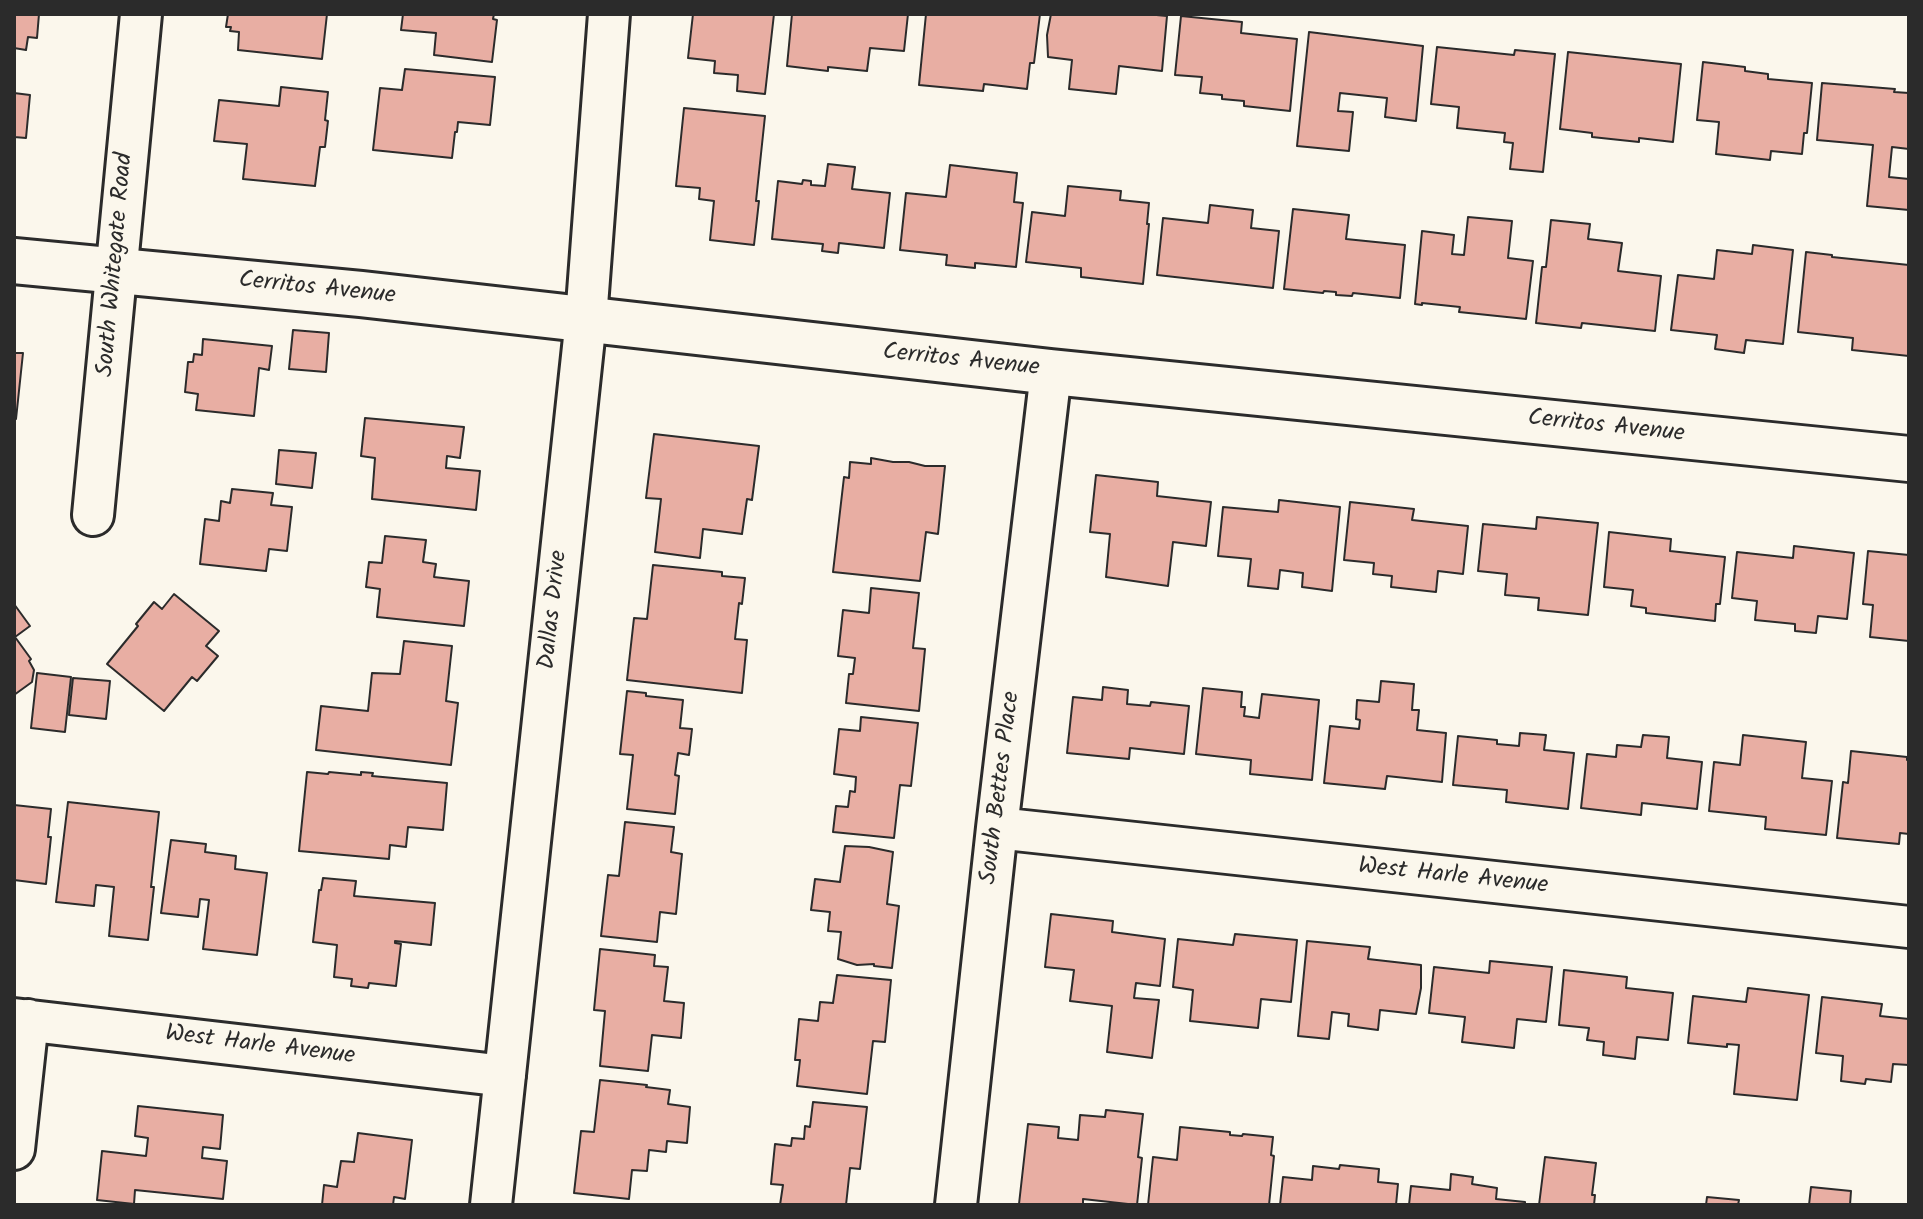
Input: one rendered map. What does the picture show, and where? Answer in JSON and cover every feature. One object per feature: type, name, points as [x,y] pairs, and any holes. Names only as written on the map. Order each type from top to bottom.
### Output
[{"type":"street","name":"South Whitegate Road","points":[[93,515],[141,14]]},
{"type":"street","name":"Dallas Drive","points":[[491,1205],[586,319],[609,14]]},
{"type":"street","name":"Cerritos Avenue","points":[[14,261],[361,294],[1051,372],[1909,459]]},
{"type":"street","name":"South Bettes Place","points":[[956,1205],[1051,372]]},
{"type":"street","name":"West Harle Avenue","points":[[997,828],[1909,927]]},
{"type":"street","name":"West Harle Avenue","points":[[21,1020],[505,1076]]},
{"type":"street","points":[[14,1149],[21,1020]]},
{"type":"building","points":[[14,14],[39,14],[37,38],[28,37],[26,50],[14,48]]},
{"type":"building","points":[[228,14],[327,14],[322,59],[238,50],[239,32],[226,27]]},
{"type":"building","points":[[403,14],[494,14],[493,19],[497,20],[492,62],[434,55],[436,33],[401,30]]},
{"type":"building","points":[[693,14],[774,14],[765,94],[737,91],[738,75],[714,73],[715,61],[688,58]]},
{"type":"building","points":[[792,14],[908,14],[904,51],[870,48],[867,71],[828,67],[828,71],[787,66]]},
{"type":"building","points":[[926,14],[1040,14],[1034,63],[1030,63],[1027,89],[984,84],[983,91],[919,85]]},
{"type":"building","points":[[1051,14],[1167,16],[1162,71],[1119,66],[1116,94],[1069,89],[1072,60],[1048,57],[1047,35]]},
{"type":"building","points":[[1181,16],[1242,22],[1241,33],[1297,39],[1290,111],[1244,106],[1244,101],[1200,93],[1202,77],[1175,75]]},
{"type":"building","points":[[1309,32],[1423,46],[1416,121],[1385,117],[1387,98],[1340,93],[1338,111],[1353,112],[1349,151],[1297,146]]},
{"type":"building","points":[[1437,47],[1514,55],[1515,50],[1555,54],[1543,172],[1510,169],[1513,143],[1504,142],[1505,133],[1457,128],[1459,107],[1431,104]]},
{"type":"building","points":[[1568,52],[1681,64],[1673,142],[1592,137],[1592,133],[1560,129]]},
{"type":"building","points":[[1703,62],[1745,67],[1745,71],[1768,74],[1768,79],[1812,83],[1802,154],[1771,151],[1770,160],[1716,154],[1719,122],[1697,120]]},
{"type":"building","points":[[405,69],[495,77],[490,125],[458,122],[452,158],[373,150],[380,88],[402,90]]},
{"type":"building","points":[[1822,83],[1909,93],[1909,149],[1892,147],[1889,177],[1909,179],[1909,210],[1867,206],[1873,145],[1817,140]]},
{"type":"building","points":[[281,87],[328,92],[325,147],[320,147],[315,186],[243,179],[247,144],[214,141],[219,100],[279,106]]},
{"type":"building","points":[[14,93],[30,95],[26,138],[14,137]]},
{"type":"building","points":[[684,108],[765,116],[754,245],[710,240],[714,201],[699,199],[700,188],[676,186]]},
{"type":"building","points":[[828,164],[855,167],[852,189],[890,193],[884,248],[839,243],[838,253],[822,251],[823,244],[772,239],[778,181],[802,184],[803,180],[811,181],[811,185],[825,186]]},
{"type":"building","points":[[950,165],[1017,173],[1014,202],[1023,203],[1016,267],[975,263],[975,268],[946,265],[947,255],[900,250],[906,193],[946,197]]},
{"type":"building","points":[[1068,186],[1121,191],[1120,200],[1149,203],[1143,284],[1081,277],[1081,268],[1026,262],[1032,212],[1065,216]]},
{"type":"building","points":[[1210,205],[1253,210],[1251,228],[1279,231],[1273,288],[1157,275],[1163,218],[1208,223]]},
{"type":"building","points":[[1293,209],[1349,215],[1346,239],[1405,245],[1400,298],[1284,289]]},
{"type":"building","points":[[1468,217],[1512,221],[1508,258],[1533,261],[1526,319],[1459,312],[1460,307],[1415,304],[1422,231],[1454,235],[1452,254],[1464,255]]},
{"type":"building","points":[[1551,220],[1590,224],[1588,239],[1622,243],[1618,271],[1661,276],[1655,331],[1582,323],[1581,328],[1536,323]]},
{"type":"building","points":[[1753,245],[1793,250],[1783,344],[1746,340],[1744,353],[1715,349],[1717,335],[1671,330],[1678,275],[1714,279],[1717,250],[1752,254]]},
{"type":"building","points":[[1806,252],[1909,265],[1909,356],[1852,350],[1853,338],[1798,332]]},
{"type":"building","points":[[293,330],[329,333],[326,372],[289,369]]},
{"type":"building","points":[[203,339],[272,346],[269,370],[259,368],[254,416],[196,410],[198,394],[185,392],[188,362],[193,362],[194,354],[202,355]]},
{"type":"building","points":[[14,353],[23,353],[16,419],[14,418]]},
{"type":"building","points":[[365,418],[464,427],[460,458],[447,456],[446,468],[480,471],[476,510],[372,499],[375,458],[361,456]]},
{"type":"building","points":[[654,434],[759,446],[752,500],[747,499],[742,534],[703,529],[700,558],[655,552],[661,499],[646,498]]},
{"type":"building","points":[[279,450],[316,453],[312,488],[276,484]]},
{"type":"building","points":[[871,458],[945,466],[938,534],[926,532],[920,581],[833,572],[844,477],[849,478],[850,462],[871,464]]},
{"type":"building","points":[[1096,475],[1158,482],[1157,496],[1211,502],[1206,546],[1173,542],[1168,586],[1106,577],[1110,534],[1090,532]]},
{"type":"building","points":[[232,489],[273,493],[271,505],[292,507],[287,551],[269,549],[266,571],[200,564],[205,519],[219,521],[221,501],[230,503]]},
{"type":"building","points":[[1279,500],[1340,507],[1332,591],[1302,587],[1303,573],[1280,570],[1278,589],[1248,586],[1251,559],[1218,556],[1223,507],[1278,512]]},
{"type":"building","points":[[1350,502],[1414,509],[1412,520],[1468,526],[1463,574],[1438,571],[1436,592],[1391,587],[1392,576],[1373,574],[1374,563],[1344,560]]},
{"type":"building","points":[[1537,517],[1598,523],[1588,615],[1538,610],[1539,598],[1505,595],[1507,574],[1478,571],[1483,524],[1536,529]]},
{"type":"building","points":[[1609,532],[1671,539],[1670,551],[1725,557],[1715,621],[1646,613],[1646,608],[1631,606],[1633,590],[1604,587]]},
{"type":"building","points":[[385,536],[426,540],[423,562],[436,564],[434,577],[469,581],[464,626],[377,617],[380,589],[366,587],[369,562],[382,563]]},
{"type":"building","points":[[1794,546],[1854,553],[1847,619],[1818,616],[1816,633],[1795,631],[1795,624],[1755,620],[1757,601],[1732,598],[1737,552],[1793,558]]},
{"type":"building","points":[[1868,551],[1909,555],[1909,641],[1870,637],[1873,605],[1863,604]]},
{"type":"building","points":[[653,565],[722,572],[722,576],[745,578],[735,639],[747,640],[742,693],[627,680],[634,618],[647,619]]},
{"type":"building","points":[[871,588],[919,593],[913,648],[925,649],[919,711],[846,703],[849,674],[853,674],[855,658],[838,656],[843,610],[869,613]]},
{"type":"building","points":[[174,594],[219,631],[206,646],[218,656],[197,681],[192,677],[164,711],[107,664],[154,602],[162,609]]},
{"type":"building","points":[[14,604],[30,626],[15,637],[31,659],[29,661],[34,670],[32,682],[14,695]]},
{"type":"building","points":[[404,641],[452,646],[446,701],[458,703],[451,765],[316,750],[321,706],[368,711],[372,673],[400,674]]},
{"type":"building","points":[[37,673],[71,677],[65,732],[31,728]]},
{"type":"building","points":[[73,678],[110,681],[106,719],[69,715]]},
{"type":"building","points":[[1381,681],[1414,684],[1412,710],[1419,710],[1417,730],[1446,733],[1442,782],[1387,776],[1385,789],[1324,783],[1330,726],[1359,729],[1357,700],[1379,702]]},
{"type":"building","points":[[1103,687],[1128,690],[1127,704],[1150,706],[1151,702],[1189,706],[1184,754],[1130,748],[1129,759],[1067,753],[1073,697],[1102,700]]},
{"type":"building","points":[[1203,688],[1242,692],[1244,716],[1259,718],[1262,694],[1319,700],[1312,780],[1250,774],[1251,760],[1196,754]]},
{"type":"building","points":[[627,691],[683,700],[680,728],[692,729],[689,755],[678,753],[675,814],[627,809],[633,755],[620,754]]},
{"type":"building","points":[[861,717],[918,723],[911,786],[900,785],[894,838],[833,832],[836,806],[848,807],[850,791],[855,792],[856,777],[834,774],[839,729],[860,731]]},
{"type":"building","points":[[1520,733],[1546,735],[1544,750],[1574,753],[1568,809],[1506,802],[1507,790],[1453,785],[1458,736],[1519,746]]},
{"type":"building","points":[[1643,735],[1669,737],[1667,758],[1702,762],[1697,809],[1642,803],[1641,815],[1581,808],[1587,754],[1616,757],[1617,745],[1641,747]]},
{"type":"building","points":[[1743,735],[1806,742],[1802,778],[1832,781],[1826,835],[1765,829],[1766,817],[1709,811],[1714,762],[1740,765]]},
{"type":"building","points":[[1851,751],[1907,757],[1909,760],[1909,834],[1900,833],[1899,844],[1837,838],[1843,782],[1848,783]]},
{"type":"building","points":[[307,772],[361,775],[361,772],[373,773],[372,776],[447,783],[443,830],[408,827],[406,847],[390,845],[389,859],[299,851]]},
{"type":"building","points":[[68,802],[159,812],[148,940],[109,936],[114,887],[96,885],[94,906],[56,902]]},
{"type":"building","points":[[14,805],[51,809],[46,884],[14,880]]},
{"type":"building","points":[[625,822],[674,827],[671,852],[682,854],[676,914],[660,912],[657,942],[601,936],[608,875],[619,876]]},
{"type":"building","points":[[171,840],[206,844],[205,852],[236,856],[235,869],[267,873],[257,955],[203,949],[209,900],[200,899],[198,917],[161,913]]},
{"type":"building","points":[[845,846],[893,852],[887,904],[899,906],[892,968],[874,964],[857,965],[838,959],[841,932],[828,931],[830,912],[811,910],[815,879],[840,882]]},
{"type":"building","points":[[323,878],[356,881],[354,896],[435,903],[431,945],[395,941],[401,944],[396,986],[369,983],[368,988],[351,986],[352,979],[334,977],[337,945],[313,942]]},
{"type":"building","points":[[1051,914],[1113,921],[1112,932],[1165,939],[1160,986],[1136,983],[1134,998],[1159,1000],[1152,1058],[1107,1052],[1112,1006],[1070,1001],[1074,970],[1045,967]]},
{"type":"building","points":[[1235,934],[1297,940],[1291,1002],[1261,999],[1258,1028],[1190,1021],[1193,990],[1173,987],[1178,939],[1233,945]]},
{"type":"building","points":[[1307,941],[1370,947],[1368,959],[1421,965],[1416,1014],[1380,1010],[1378,1030],[1348,1026],[1349,1014],[1332,1012],[1329,1039],[1298,1036]]},
{"type":"building","points":[[600,949],[655,955],[654,966],[668,967],[664,1001],[684,1003],[681,1038],[652,1035],[648,1071],[600,1066],[605,1011],[594,1010]]},
{"type":"building","points":[[1490,961],[1552,967],[1546,1022],[1517,1019],[1514,1048],[1462,1042],[1465,1017],[1429,1013],[1434,967],[1489,973]]},
{"type":"building","points":[[1564,970],[1627,977],[1626,988],[1673,993],[1668,1040],[1637,1037],[1635,1059],[1603,1055],[1604,1042],[1587,1040],[1589,1028],[1559,1025]]},
{"type":"building","points":[[837,975],[891,980],[885,1042],[873,1041],[867,1094],[797,1086],[800,1060],[795,1060],[799,1019],[818,1021],[820,1002],[833,1003]]},
{"type":"building","points":[[1748,988],[1809,995],[1797,1100],[1734,1094],[1739,1045],[1727,1044],[1727,1047],[1688,1043],[1693,996],[1746,1002]]},
{"type":"building","points":[[1822,997],[1882,1004],[1880,1016],[1909,1019],[1909,1065],[1893,1064],[1891,1082],[1866,1079],[1865,1084],[1841,1081],[1843,1056],[1816,1053]]},
{"type":"building","points":[[600,1080],[670,1090],[668,1104],[690,1107],[687,1143],[667,1141],[666,1152],[649,1150],[647,1171],[632,1170],[629,1199],[574,1193],[581,1131],[594,1132]]},
{"type":"building","points":[[813,1102],[867,1107],[860,1169],[850,1168],[846,1205],[780,1205],[783,1185],[771,1184],[775,1144],[791,1146],[792,1138],[804,1139],[805,1126],[810,1127]]},
{"type":"building","points":[[138,1106],[223,1115],[220,1149],[203,1147],[202,1158],[227,1161],[223,1199],[135,1190],[134,1204],[97,1200],[102,1151],[146,1156],[148,1138],[135,1136]]},
{"type":"building","points":[[1106,1110],[1143,1114],[1137,1205],[1083,1199],[1083,1205],[1019,1204],[1028,1124],[1059,1127],[1058,1138],[1078,1140],[1080,1115],[1105,1117]]},
{"type":"building","points":[[1180,1127],[1230,1132],[1230,1135],[1273,1137],[1269,1205],[1148,1205],[1153,1157],[1177,1160]]},
{"type":"building","points":[[358,1133],[412,1140],[405,1199],[394,1197],[393,1205],[322,1205],[324,1185],[337,1187],[341,1161],[354,1162]]},
{"type":"building","points":[[1545,1157],[1596,1163],[1592,1195],[1595,1195],[1594,1205],[1539,1205]]},
{"type":"building","points":[[1340,1165],[1379,1169],[1378,1182],[1398,1184],[1396,1205],[1280,1205],[1283,1177],[1312,1180],[1313,1166],[1339,1169]]},
{"type":"building","points":[[1451,1174],[1473,1177],[1472,1184],[1497,1188],[1496,1199],[1525,1202],[1525,1205],[1409,1205],[1411,1186],[1450,1190]]},
{"type":"building","points":[[1811,1187],[1851,1191],[1850,1205],[1809,1205]]},
{"type":"building","points":[[1707,1197],[1739,1200],[1738,1205],[1706,1205]]}]
